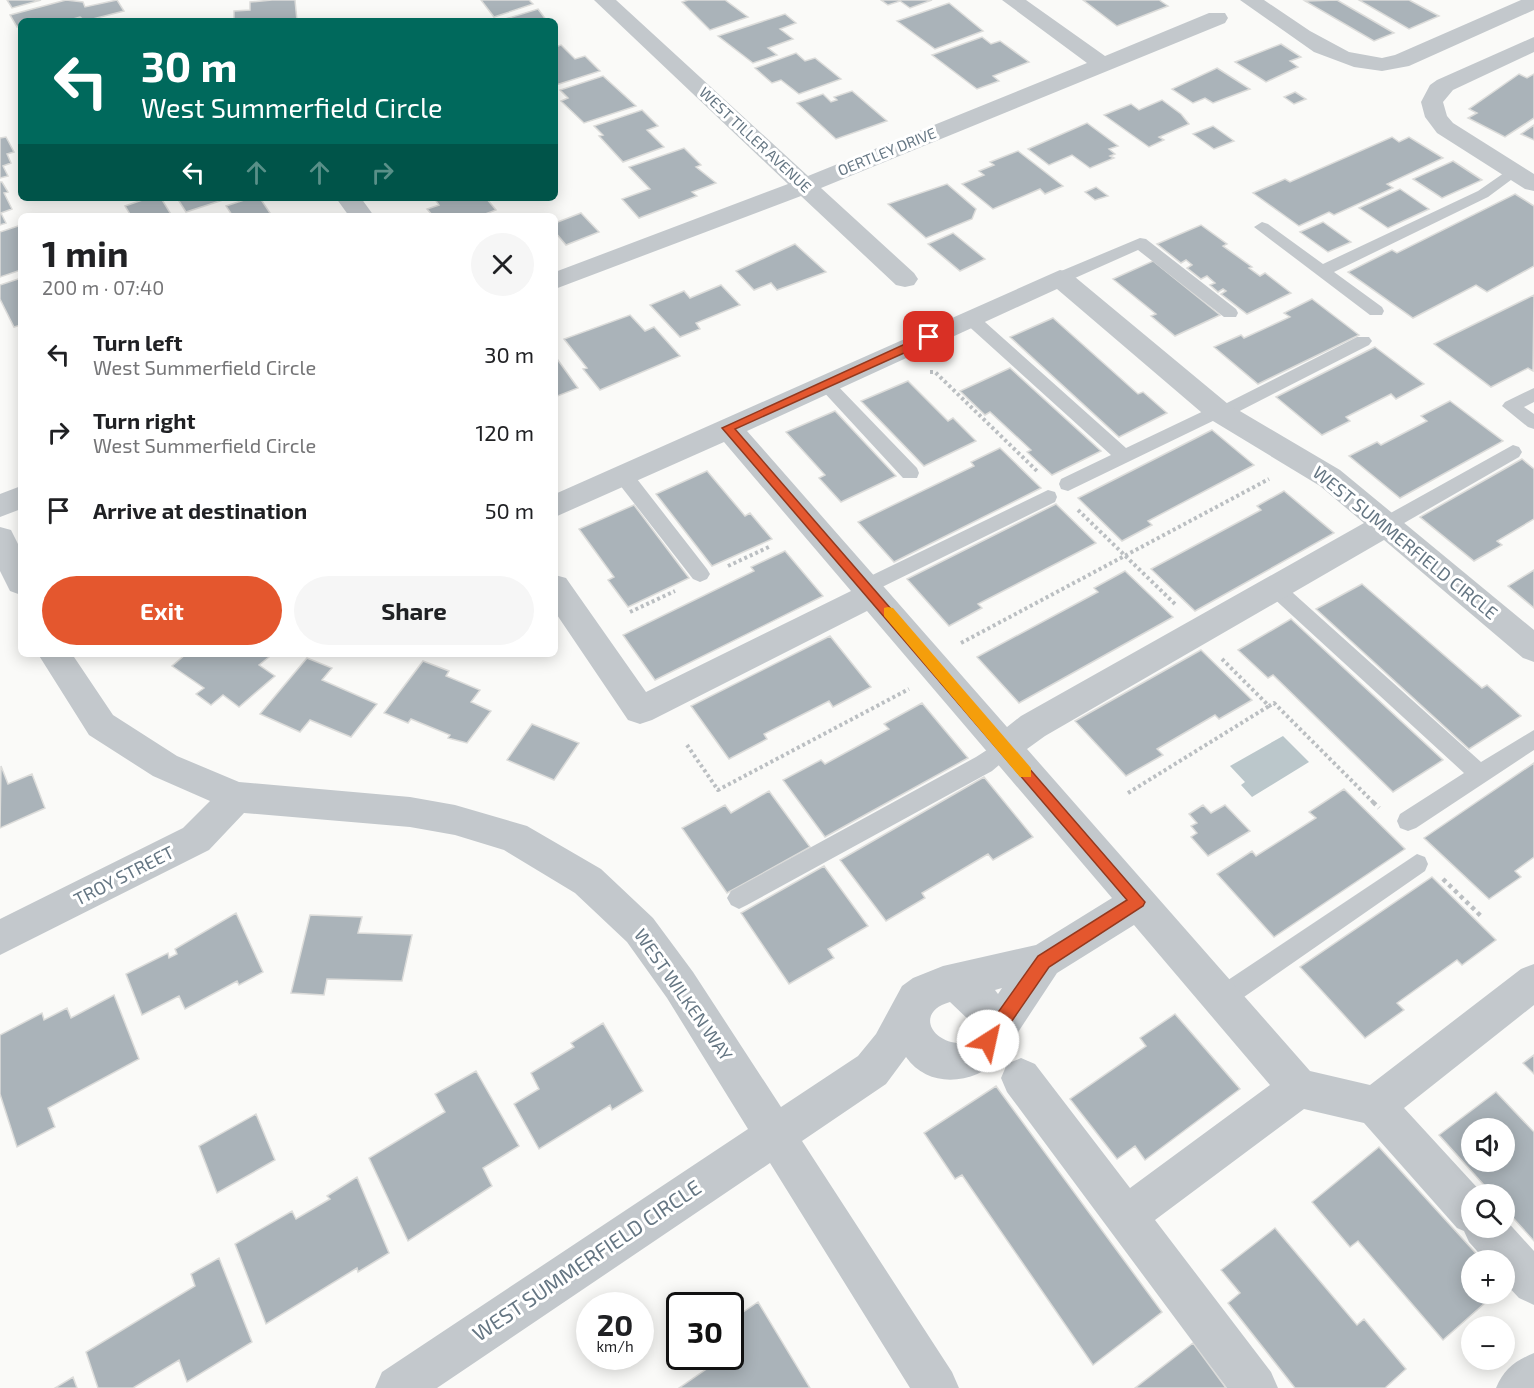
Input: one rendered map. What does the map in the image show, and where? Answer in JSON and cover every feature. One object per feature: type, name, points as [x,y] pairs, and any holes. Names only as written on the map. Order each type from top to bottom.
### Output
[{"type":"street","name":"WEST TILLER AVENUE","points":[[604,0],[905,279]]},
{"type":"street","points":[[1012,0],[1102,64]]},
{"type":"street","points":[[1250,0],[1343,58],[1372,66],[1392,65],[1534,2]]},
{"type":"street","name":"OERTLEY DRIVE","points":[[558,280],[804,186],[1217,18]]},
{"type":"street","points":[[1527,178],[1445,128],[1436,117],[1432,102],[1438,90],[1445,85],[1534,44]]},
{"type":"street","points":[[350,201],[360,213]]},
{"type":"street","points":[[558,505],[1060,278]]},
{"type":"street","name":"WEST SUMMERFIELD CIRCLE","points":[[1060,278],[1220,412],[1323,473],[1534,649]]},
{"type":"street","points":[[728,428],[1299,1088],[1375,1106],[1461,1202]]},
{"type":"street","points":[[0,506],[18,498]]},
{"type":"street","points":[[1004,748],[1033,726],[1385,525]]},
{"type":"street","points":[[0,538],[18,577]]},
{"type":"street","points":[[558,591],[640,710],[868,591]]},
{"type":"street","name":"WEST WILKEN WAY","points":[[56,657],[102,725],[165,766],[237,797],[410,812],[455,820],[514,837],[588,881],[640,930],[680,985],[936,1388]]},
{"type":"street","name":"TROY STREET","points":[[0,938],[196,839],[237,797]]},
{"type":"street","points":[[872,1070],[927,992],[950,984],[963,987],[984,1004],[990,1016],[991,1029],[973,1052],[931,1056],[920,1047],[909,1023],[927,992],[1044,962],[1138,902]]},
{"type":"street","points":[[872,1070],[973,1052],[1044,962]]},
{"type":"street","points":[[1375,1106],[1534,982]]},
{"type":"street","name":"WEST SUMMERFIELD CIRCLE","points":[[398,1388],[872,1070]]},
{"type":"street","points":[[1021,1078],[1255,1388]]},
{"type":"street","points":[[1126,1216],[1299,1088]]},
{"type":"street","points":[[1494,1238],[1534,1283]]},
{"type":"street","points":[[1519,1388],[1534,1375]]},
{"type":"lane","points":[[1322,271],[1483,194],[1527,178]]},
{"type":"lane","points":[[1262,227],[1376,311]]},
{"type":"lane","points":[[1060,278],[1140,243],[1230,313]]},
{"type":"lane","points":[[970,318],[1124,457]]},
{"type":"lane","points":[[1068,484],[1363,341]]},
{"type":"lane","points":[[826,384],[910,473]]},
{"type":"lane","points":[[1534,394],[1511,406],[1534,423]]},
{"type":"lane","points":[[1385,525],[1514,452]]},
{"type":"lane","points":[[623,475],[700,574]]},
{"type":"lane","points":[[868,591],[1048,497]]},
{"type":"lane","points":[[1276,589],[1480,774]]},
{"type":"lane","points":[[1408,821],[1534,739]]},
{"type":"lane","points":[[739,898],[984,764],[1004,748]]},
{"type":"lane","points":[[1222,998],[1427,868]]},
{"type":"path","points":[[956,646],[1278,474]]},
{"type":"path","points":[[1219,653],[1269,706]]},
{"type":"path","points":[[687,745],[718,790],[917,685]]},
{"type":"path","points":[[1128,793],[1274,703],[1380,808]]},
{"type":"path","points":[[1427,868],[1483,918]]},
{"type":"shaded area","points":[[1283,736],[1309,762],[1252,797],[1241,785],[1245,782],[1230,766]]},
{"type":"building","points":[[7,0],[41,0],[12,8]]},
{"type":"building","points":[[66,0],[83,2],[85,7],[117,0],[124,11],[97,18],[18,18],[17,27],[10,15]]},
{"type":"building","points":[[295,0],[297,18],[234,18],[234,11],[250,10],[250,2]]},
{"type":"building","points":[[481,0],[529,0],[533,4],[494,17]]},
{"type":"building","points":[[725,0],[748,17],[710,30],[682,2]]},
{"type":"building","points":[[881,0],[932,0],[910,8],[900,1],[888,5]]},
{"type":"building","points":[[1083,0],[1159,0],[1168,6],[1117,26]]},
{"type":"building","points":[[1337,0],[1394,33],[1374,41],[1305,1]]},
{"type":"building","points":[[1359,0],[1409,0],[1439,16],[1409,29]]},
{"type":"building","points":[[949,3],[983,31],[935,49],[897,21]]},
{"type":"building","points":[[538,9],[545,18],[509,18]]},
{"type":"building","points":[[785,14],[796,23],[780,29],[793,39],[768,48],[777,55],[753,63],[718,36]]},
{"type":"building","points":[[982,37],[991,44],[1000,41],[1029,62],[993,76],[999,81],[977,89],[932,55]]},
{"type":"building","points":[[1281,44],[1301,57],[1290,61],[1298,67],[1266,82],[1235,62]]},
{"type":"building","points":[[561,45],[575,59],[585,56],[600,71],[558,84],[558,46]]},
{"type":"building","points":[[796,53],[805,61],[815,58],[841,79],[799,94],[781,80],[772,83],[755,68]]},
{"type":"building","points":[[1217,68],[1250,89],[1213,103],[1205,98],[1193,103],[1172,89]]},
{"type":"building","points":[[1519,74],[1527,78],[1534,74],[1534,118],[1505,137],[1468,118],[1477,113],[1469,109]]},
{"type":"building","points":[[603,76],[636,106],[584,123],[561,101],[568,98],[560,90]]},
{"type":"building","points":[[852,91],[887,121],[836,139],[797,103],[823,94],[831,102],[837,100],[834,97]]},
{"type":"building","points":[[1295,92],[1306,99],[1294,104],[1284,97]]},
{"type":"building","points":[[1162,100],[1181,114],[1189,124],[1159,137],[1164,140],[1149,147],[1104,115],[1131,104],[1139,110]]},
{"type":"building","points":[[642,110],[658,126],[647,130],[664,147],[623,162],[599,136],[603,135],[594,126]]},
{"type":"building","points":[[1087,123],[1118,146],[1109,149],[1115,154],[1110,156],[1114,158],[1090,168],[1072,155],[1049,165],[1028,149]]},
{"type":"building","points":[[1534,125],[1534,140],[1521,134]]},
{"type":"building","points":[[1213,126],[1234,141],[1214,149],[1193,134]]},
{"type":"building","points":[[6,137],[14,152],[7,154],[11,163],[3,166],[8,176],[0,178],[0,138]]},
{"type":"building","points":[[1392,137],[1399,142],[1409,137],[1443,158],[1387,184],[1393,188],[1334,215],[1329,212],[1299,226],[1253,193],[1285,179],[1290,182]]},
{"type":"building","points":[[684,148],[701,165],[696,167],[716,183],[692,192],[697,196],[639,218],[622,199],[650,189],[629,167]]},
{"type":"building","points":[[1018,151],[1063,186],[1045,194],[1040,189],[993,209],[962,184],[984,175],[979,171],[994,165],[990,162]]},
{"type":"building","points":[[1453,161],[1482,180],[1442,198],[1413,179]]},
{"type":"building","points":[[0,182],[8,192],[4,193],[12,209],[1,213],[6,223],[0,225]]},
{"type":"building","points":[[947,184],[976,209],[972,219],[926,238],[888,204]]},
{"type":"building","points":[[1096,187],[1108,196],[1095,200],[1085,192]]},
{"type":"building","points":[[1400,189],[1429,209],[1388,228],[1359,208]]},
{"type":"building","points":[[1515,194],[1534,206],[1534,266],[1487,292],[1476,285],[1413,318],[1348,272],[1392,250],[1397,253]]},
{"type":"building","points":[[139,201],[163,201],[170,213],[129,213],[125,206]]},
{"type":"building","points":[[179,201],[220,201],[186,212]]},
{"type":"building","points":[[241,201],[262,201],[270,213],[231,213],[226,206]]},
{"type":"building","points":[[436,201],[488,201],[496,210],[488,213],[430,213],[427,209],[439,205]]},
{"type":"building","points":[[581,213],[599,232],[566,245],[558,236],[558,222]]},
{"type":"building","points":[[1323,222],[1351,242],[1328,252],[1300,232]]},
{"type":"building","points":[[1201,225],[1227,244],[1223,246],[1252,267],[1249,268],[1260,276],[1265,273],[1291,293],[1247,314],[1221,294],[1226,291],[1223,289],[1218,292],[1210,285],[1215,283],[1207,276],[1201,279],[1187,268],[1192,265],[1186,260],[1181,263],[1157,244]]},
{"type":"building","points":[[18,226],[18,271],[0,277],[0,232]]},
{"type":"building","points":[[953,233],[985,259],[960,271],[928,244]]},
{"type":"building","points":[[795,244],[826,272],[777,290],[771,283],[754,290],[736,271]]},
{"type":"building","points":[[1153,261],[1220,315],[1175,336],[1151,316],[1156,314],[1113,279]]},
{"type":"building","points":[[18,279],[18,326],[14,327],[0,299],[0,285]]},
{"type":"building","points":[[721,285],[740,305],[696,323],[700,329],[680,337],[650,305],[684,291],[690,298]]},
{"type":"building","points":[[1534,295],[1533,371],[1528,368],[1491,387],[1434,344]]},
{"type":"building","points":[[1312,299],[1359,335],[1258,384],[1214,347],[1241,335],[1244,338],[1290,317],[1284,313]]},
{"type":"building","points":[[630,315],[645,331],[654,327],[680,356],[600,390],[583,369],[587,368],[564,339]]},
{"type":"building","points":[[1053,318],[1138,394],[1143,392],[1167,413],[1119,437],[1010,337]]},
{"type":"building","points":[[1375,347],[1424,384],[1396,399],[1391,394],[1346,417],[1350,421],[1322,435],[1276,397]]},
{"type":"building","points":[[558,360],[578,388],[558,396]]},
{"type":"building","points":[[1010,368],[1101,451],[1052,475],[1027,452],[1031,450],[990,412],[985,415],[960,391]]},
{"type":"building","points":[[908,381],[948,421],[953,418],[976,441],[924,466],[861,401]]},
{"type":"building","points":[[1450,401],[1503,441],[1400,498],[1349,456],[1377,442],[1381,445],[1427,421],[1421,416]]},
{"type":"building","points":[[835,411],[896,476],[841,502],[819,478],[825,475],[786,432]]},
{"type":"building","points":[[1212,430],[1254,465],[1148,521],[1152,525],[1122,541],[1078,498]]},
{"type":"building","points":[[1000,448],[1041,488],[894,562],[858,522],[974,466],[971,462]]},
{"type":"building","points":[[1522,459],[1534,469],[1534,519],[1497,541],[1502,545],[1474,561],[1420,517]]},
{"type":"building","points":[[707,471],[745,516],[750,513],[772,539],[712,566],[656,494]]},
{"type":"building","points":[[1284,491],[1334,533],[1195,611],[1151,569],[1261,510],[1257,506]]},
{"type":"building","points":[[1056,504],[1096,543],[978,604],[982,608],[949,626],[907,579]]},
{"type":"building","points":[[634,505],[689,578],[628,607],[608,580],[614,577],[579,529]]},
{"type":"building","points":[[785,551],[823,596],[655,680],[623,635],[754,571],[751,567]]},
{"type":"building","points":[[1534,570],[1534,608],[1508,586]]},
{"type":"building","points":[[1125,571],[1173,617],[1019,703],[977,657],[1098,592],[1094,588]]},
{"type":"building","points":[[1362,584],[1482,688],[1487,685],[1521,716],[1469,749],[1316,609]]},
{"type":"building","points":[[1291,619],[1443,760],[1393,792],[1273,675],[1268,678],[1238,650]]},
{"type":"building","points":[[830,636],[871,687],[833,707],[829,701],[764,734],[767,739],[729,759],[691,706]]},
{"type":"building","points":[[1201,650],[1252,700],[1219,719],[1215,715],[1157,749],[1163,755],[1126,776],[1075,721]]},
{"type":"building","points":[[182,657],[269,657],[259,665],[275,676],[239,707],[223,695],[211,705],[196,694],[204,688],[172,666]]},
{"type":"building","points":[[307,658],[332,668],[322,680],[377,704],[351,737],[310,720],[300,732],[260,714]]},
{"type":"building","points":[[423,661],[449,671],[446,676],[480,690],[471,702],[491,711],[467,743],[448,738],[450,735],[411,719],[408,723],[384,713]]},
{"type":"building","points":[[922,703],[968,758],[825,837],[783,780],[821,760],[825,764],[889,729],[884,724]]},
{"type":"building","points":[[532,724],[579,743],[554,780],[507,760]]},
{"type":"building","points":[[1534,763],[1534,857],[1515,871],[1521,877],[1489,899],[1424,838]]},
{"type":"building","points":[[1,766],[8,784],[32,774],[45,808],[0,828]]},
{"type":"building","points":[[984,777],[1033,837],[993,860],[988,854],[922,893],[925,898],[886,921],[840,860]]},
{"type":"building","points":[[1344,789],[1405,849],[1274,937],[1217,874],[1252,851],[1256,856],[1316,818],[1309,812]]},
{"type":"building","points":[[769,791],[810,847],[727,893],[682,828],[725,805],[731,813]]},
{"type":"building","points":[[1203,805],[1211,813],[1225,805],[1250,831],[1208,856],[1191,837],[1197,833],[1191,826],[1197,823],[1189,814]]},
{"type":"building","points":[[824,866],[868,926],[828,949],[834,958],[789,984],[741,913]]},
{"type":"building","points":[[1432,877],[1496,940],[1462,965],[1457,960],[1397,1003],[1404,1010],[1365,1038],[1300,967]]},
{"type":"building","points":[[236,913],[263,972],[239,985],[237,981],[185,1009],[179,996],[142,1015],[126,974],[168,953],[169,958],[177,954],[175,949]]},
{"type":"building","points":[[310,915],[362,917],[358,933],[412,935],[402,981],[327,979],[324,995],[291,993]]},
{"type":"building","points":[[114,995],[139,1059],[48,1108],[55,1127],[17,1147],[0,1094],[0,1035],[42,1013],[44,1020],[67,1008],[71,1018]]},
{"type":"building","points":[[1175,1014],[1240,1089],[1145,1160],[1135,1146],[1117,1159],[1070,1099],[1146,1046],[1140,1038]]},
{"type":"building","points":[[603,1023],[643,1091],[612,1110],[610,1105],[539,1149],[514,1104],[539,1089],[531,1073],[574,1047],[571,1043]]},
{"type":"building","points":[[1534,1055],[1534,1074],[1523,1063]]},
{"type":"building","points":[[476,1071],[519,1146],[483,1168],[492,1186],[408,1241],[369,1158],[445,1112],[435,1094]]},
{"type":"building","points":[[996,1086],[1162,1312],[1093,1365],[962,1175],[955,1179],[924,1133]]},
{"type":"building","points":[[1496,1092],[1534,1132],[1534,1241],[1515,1220],[1515,1184],[1483,1184],[1472,1172],[1515,1172],[1515,1118],[1462,1118]]},
{"type":"building","points":[[256,1114],[275,1160],[217,1193],[199,1146]]},
{"type":"building","points":[[1461,1118],[1461,1159],[1439,1135]]},
{"type":"building","points":[[1379,1147],[1473,1250],[1461,1250],[1461,1304],[1484,1304],[1470,1316],[1461,1316],[1461,1324],[1443,1340],[1358,1241],[1350,1247],[1312,1202]]},
{"type":"building","points":[[357,1177],[389,1253],[358,1272],[357,1268],[266,1324],[235,1244],[292,1211],[296,1219],[330,1199],[327,1196]]},
{"type":"building","points":[[1275,1228],[1357,1325],[1364,1319],[1406,1369],[1385,1388],[1295,1388],[1228,1303],[1240,1293],[1221,1270]]},
{"type":"building","points":[[219,1258],[252,1342],[187,1382],[179,1360],[133,1388],[98,1388],[86,1352],[195,1286],[191,1274]]},
{"type":"building","points":[[758,1302],[810,1388],[679,1388],[705,1370],[744,1370],[744,1312]]},
{"type":"building","points":[[1193,1343],[1226,1388],[1135,1388]]},
{"type":"building","points":[[73,1377],[77,1388],[55,1388]]},
{"type":"slow traffic","points":[[888,612],[1025,773]]},
{"type":"route","points":[[929,337],[728,428],[1138,902],[1044,962],[988,1041]]}]
